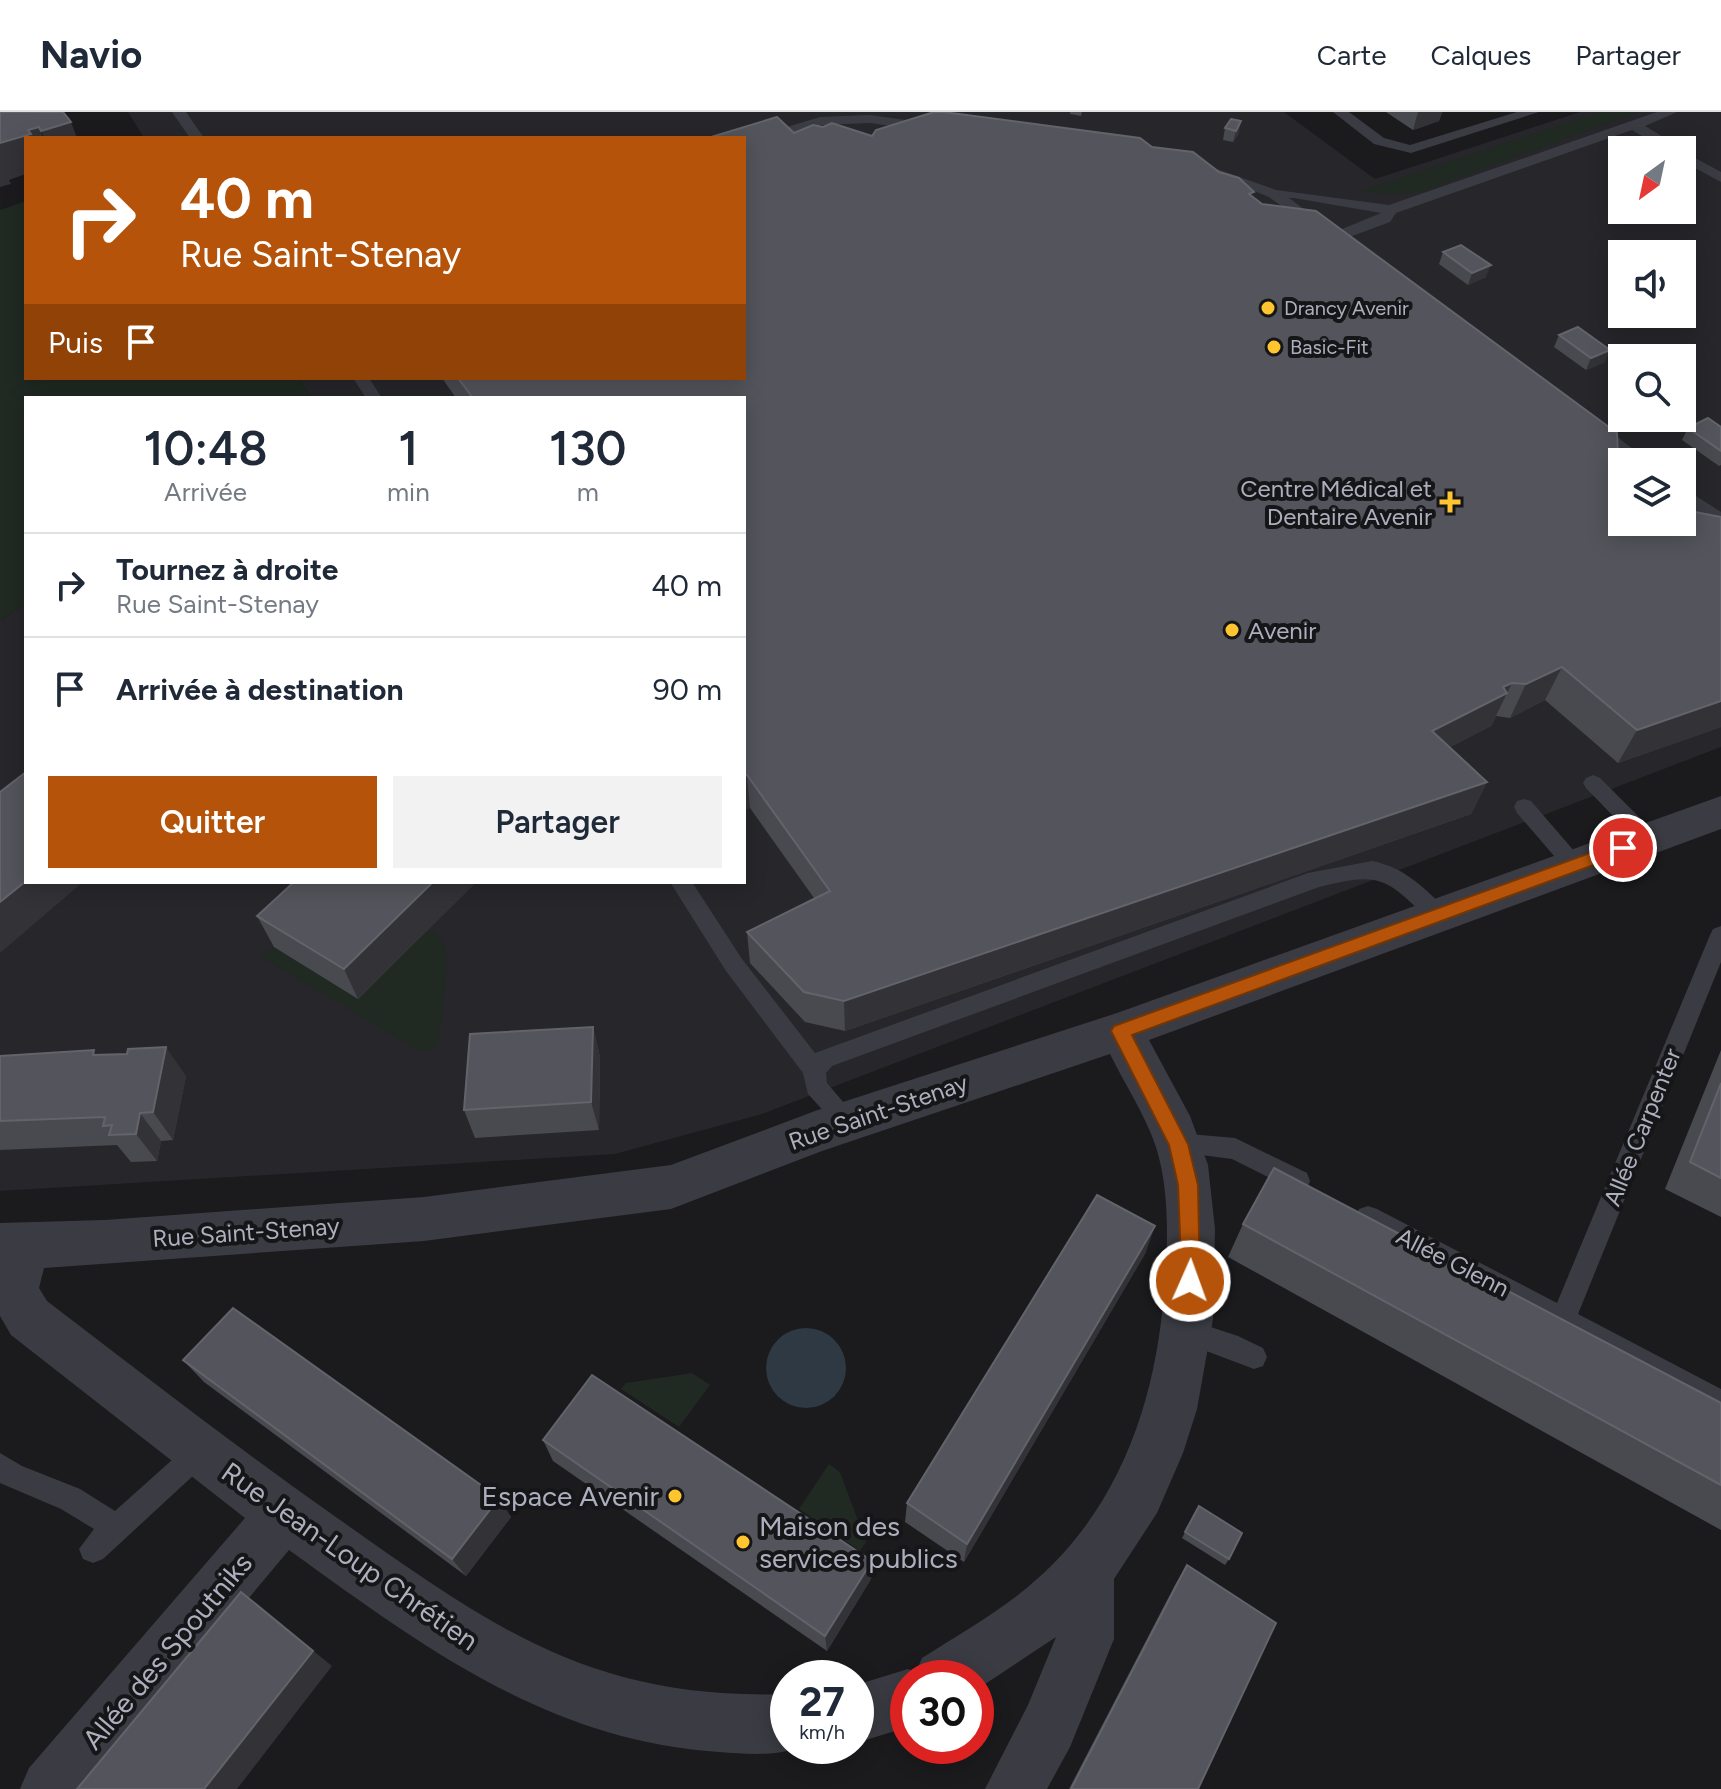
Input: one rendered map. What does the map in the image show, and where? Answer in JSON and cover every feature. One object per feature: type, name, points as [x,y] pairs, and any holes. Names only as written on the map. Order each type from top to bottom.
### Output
[{"type":"street","name":"Rue Saint-Stenay","points":[[13,1245],[105,1243],[424,1219],[671,1187],[848,1122],[1121,1031],[1574,865],[1717,819]]},
{"type":"street","points":[[969,1660],[1038,1614],[1086,1571],[1132,1508],[1168,1419],[1186,1331],[1192,1255],[1188,1185],[1178,1144],[1121,1031]]},
{"type":"street","name":"Rue Jean-Loup Chrétien","points":[[13,1245],[13,1291],[29,1318],[200,1452],[459,1636],[540,1677],[601,1699],[685,1720],[770,1722]]},
{"type":"street","name":"Allée des Spoutniks","points":[[50,1789],[284,1514]]},
{"type":"street","points":[[1015,1789],[1049,1726],[1085,1639],[1086,1571]]},
{"type":"lane","points":[[179,112],[196,136]]},
{"type":"lane","points":[[1340,112],[1379,141],[1411,149],[1532,112]]},
{"type":"lane","points":[[1201,170],[1274,194],[1320,197],[1390,210],[1670,112]]},
{"type":"lane","points":[[746,144],[820,121],[870,119],[942,129]]},
{"type":"lane","points":[[1634,125],[1652,136]]},
{"type":"lane","points":[[1696,163],[1721,178]]},
{"type":"lane","points":[[1274,194],[1357,253]]},
{"type":"lane","points":[[1333,238],[1385,219],[1390,210]]},
{"type":"lane","points":[[1582,418],[1622,448]]},
{"type":"lane","points":[[1696,503],[1721,521]]},
{"type":"lane","points":[[1593,783],[1648,839]]},
{"type":"lane","points":[[1524,807],[1574,865]]},
{"type":"lane","points":[[814,1070],[824,1059],[1316,879],[1359,867],[1377,869],[1403,880],[1438,915]]},
{"type":"lane","points":[[682,884],[734,965],[814,1070],[816,1087],[848,1122]]},
{"type":"lane","name":"Allée Carpenter","points":[[1563,1319],[1721,935]]},
{"type":"lane","points":[[1178,1144],[1235,1149],[1317,1191]]},
{"type":"lane","name":"Allée Glenn","points":[[1345,1205],[1721,1403]]},
{"type":"lane","points":[[1186,1331],[1238,1348],[1254,1357]]},
{"type":"lane","points":[[93,1549],[200,1452]]},
{"type":"lane","points":[[0,1466],[13,1476],[70,1499],[117,1528]]},
{"type":"shaded area","points":[[128,112],[1284,112],[1375,179],[1580,112],[1721,112],[1721,747],[762,1114],[615,1154],[0,1191],[0,621],[24,604],[24,884],[746,884],[746,396],[310,396],[300,380],[746,380],[746,136],[143,136]]},
{"type":"shaded area","points":[[1600,112],[1638,112],[1423,191],[1392,195],[1360,191]]},
{"type":"shaded area","points":[[24,202],[24,380],[300,380],[310,396],[24,396],[24,604],[0,621],[0,210]]},
{"type":"shaded area","points":[[429,928],[444,945],[446,967],[437,1041],[434,1047],[423,1051],[260,956],[274,947]]},
{"type":"shaded area","points":[[798,1328],[814,1328],[835,1339],[846,1360],[846,1376],[835,1397],[814,1408],[798,1408],[784,1402],[772,1390],[766,1376],[766,1360],[772,1346],[784,1334]]},
{"type":"shaded area","points":[[692,1373],[710,1385],[679,1427],[621,1389],[626,1383]]},
{"type":"shaded area","points":[[829,1464],[840,1472],[866,1542],[860,1551],[799,1509]]},
{"type":"building","points":[[0,112],[63,112],[71,122],[41,131],[39,127],[28,130],[31,134],[0,143]]},
{"type":"building","name":"Avenir","points":[[934,112],[944,112],[1140,138],[1152,147],[1193,152],[1219,172],[1239,178],[1254,192],[1249,194],[1262,204],[1316,211],[1608,426],[1608,432],[1617,433],[1618,448],[1608,448],[1608,536],[1696,536],[1696,512],[1721,517],[1721,701],[1637,730],[1562,667],[1526,684],[1512,683],[1503,687],[1507,693],[1432,731],[1487,782],[844,1001],[804,992],[747,932],[830,891],[746,775],[746,396],[472,396],[460,380],[746,380],[746,136],[715,136],[777,117],[794,133],[813,125],[823,127],[832,123],[872,136],[876,130]]},
{"type":"building","points":[[1231,119],[1241,121],[1236,131],[1225,128]]},
{"type":"building","points":[[1461,245],[1491,265],[1472,273],[1443,252]]},
{"type":"building","points":[[1578,327],[1608,351],[1591,358],[1559,335]]},
{"type":"building","points":[[1708,418],[1721,427],[1721,451],[1694,432],[1696,424]]},
{"type":"building","points":[[24,774],[24,883],[0,902],[0,792]]},
{"type":"building","points":[[292,884],[431,884],[344,969],[257,916]]},
{"type":"building","points":[[593,1027],[591,1102],[464,1110],[470,1034]]},
{"type":"building","points":[[166,1047],[153,1112],[140,1113],[136,1134],[109,1135],[112,1125],[103,1126],[105,1117],[0,1121],[0,1056],[94,1050],[93,1055],[127,1054],[128,1049]]},
{"type":"building","points":[[1721,1083],[1721,1178],[1690,1162]]},
{"type":"building","points":[[1274,1168],[1721,1403],[1721,1485],[1243,1224]]},
{"type":"building","points":[[1097,1195],[1155,1226],[967,1544],[907,1503]]},
{"type":"building","points":[[233,1308],[499,1498],[452,1559],[183,1360]]},
{"type":"building","points":[[592,1375],[872,1561],[825,1636],[543,1440]]},
{"type":"building","points":[[1199,1506],[1242,1533],[1229,1559],[1185,1532]]},
{"type":"building","points":[[1187,1565],[1276,1623],[1198,1789],[1071,1789]]},
{"type":"building","points":[[241,1592],[313,1651],[204,1789],[77,1789]]},
{"type":"place","name":"Drancy Avenir","points":[[1268,308]]},
{"type":"place","name":"Basic-Fit","points":[[1274,347]]},
{"type":"place","name":"Centre Médical et Dentaire Avenir","points":[[1450,502]]},
{"type":"place","name":"Avenir","points":[[1232,630]]},
{"type":"place","name":"Espace Avenir","points":[[675,1496]]},
{"type":"place","name":"Maison des services publics","points":[[743,1542]]},
{"type":"route","points":[[1190,1281],[1192,1255],[1188,1185],[1178,1144],[1121,1031],[1623,848]]}]
